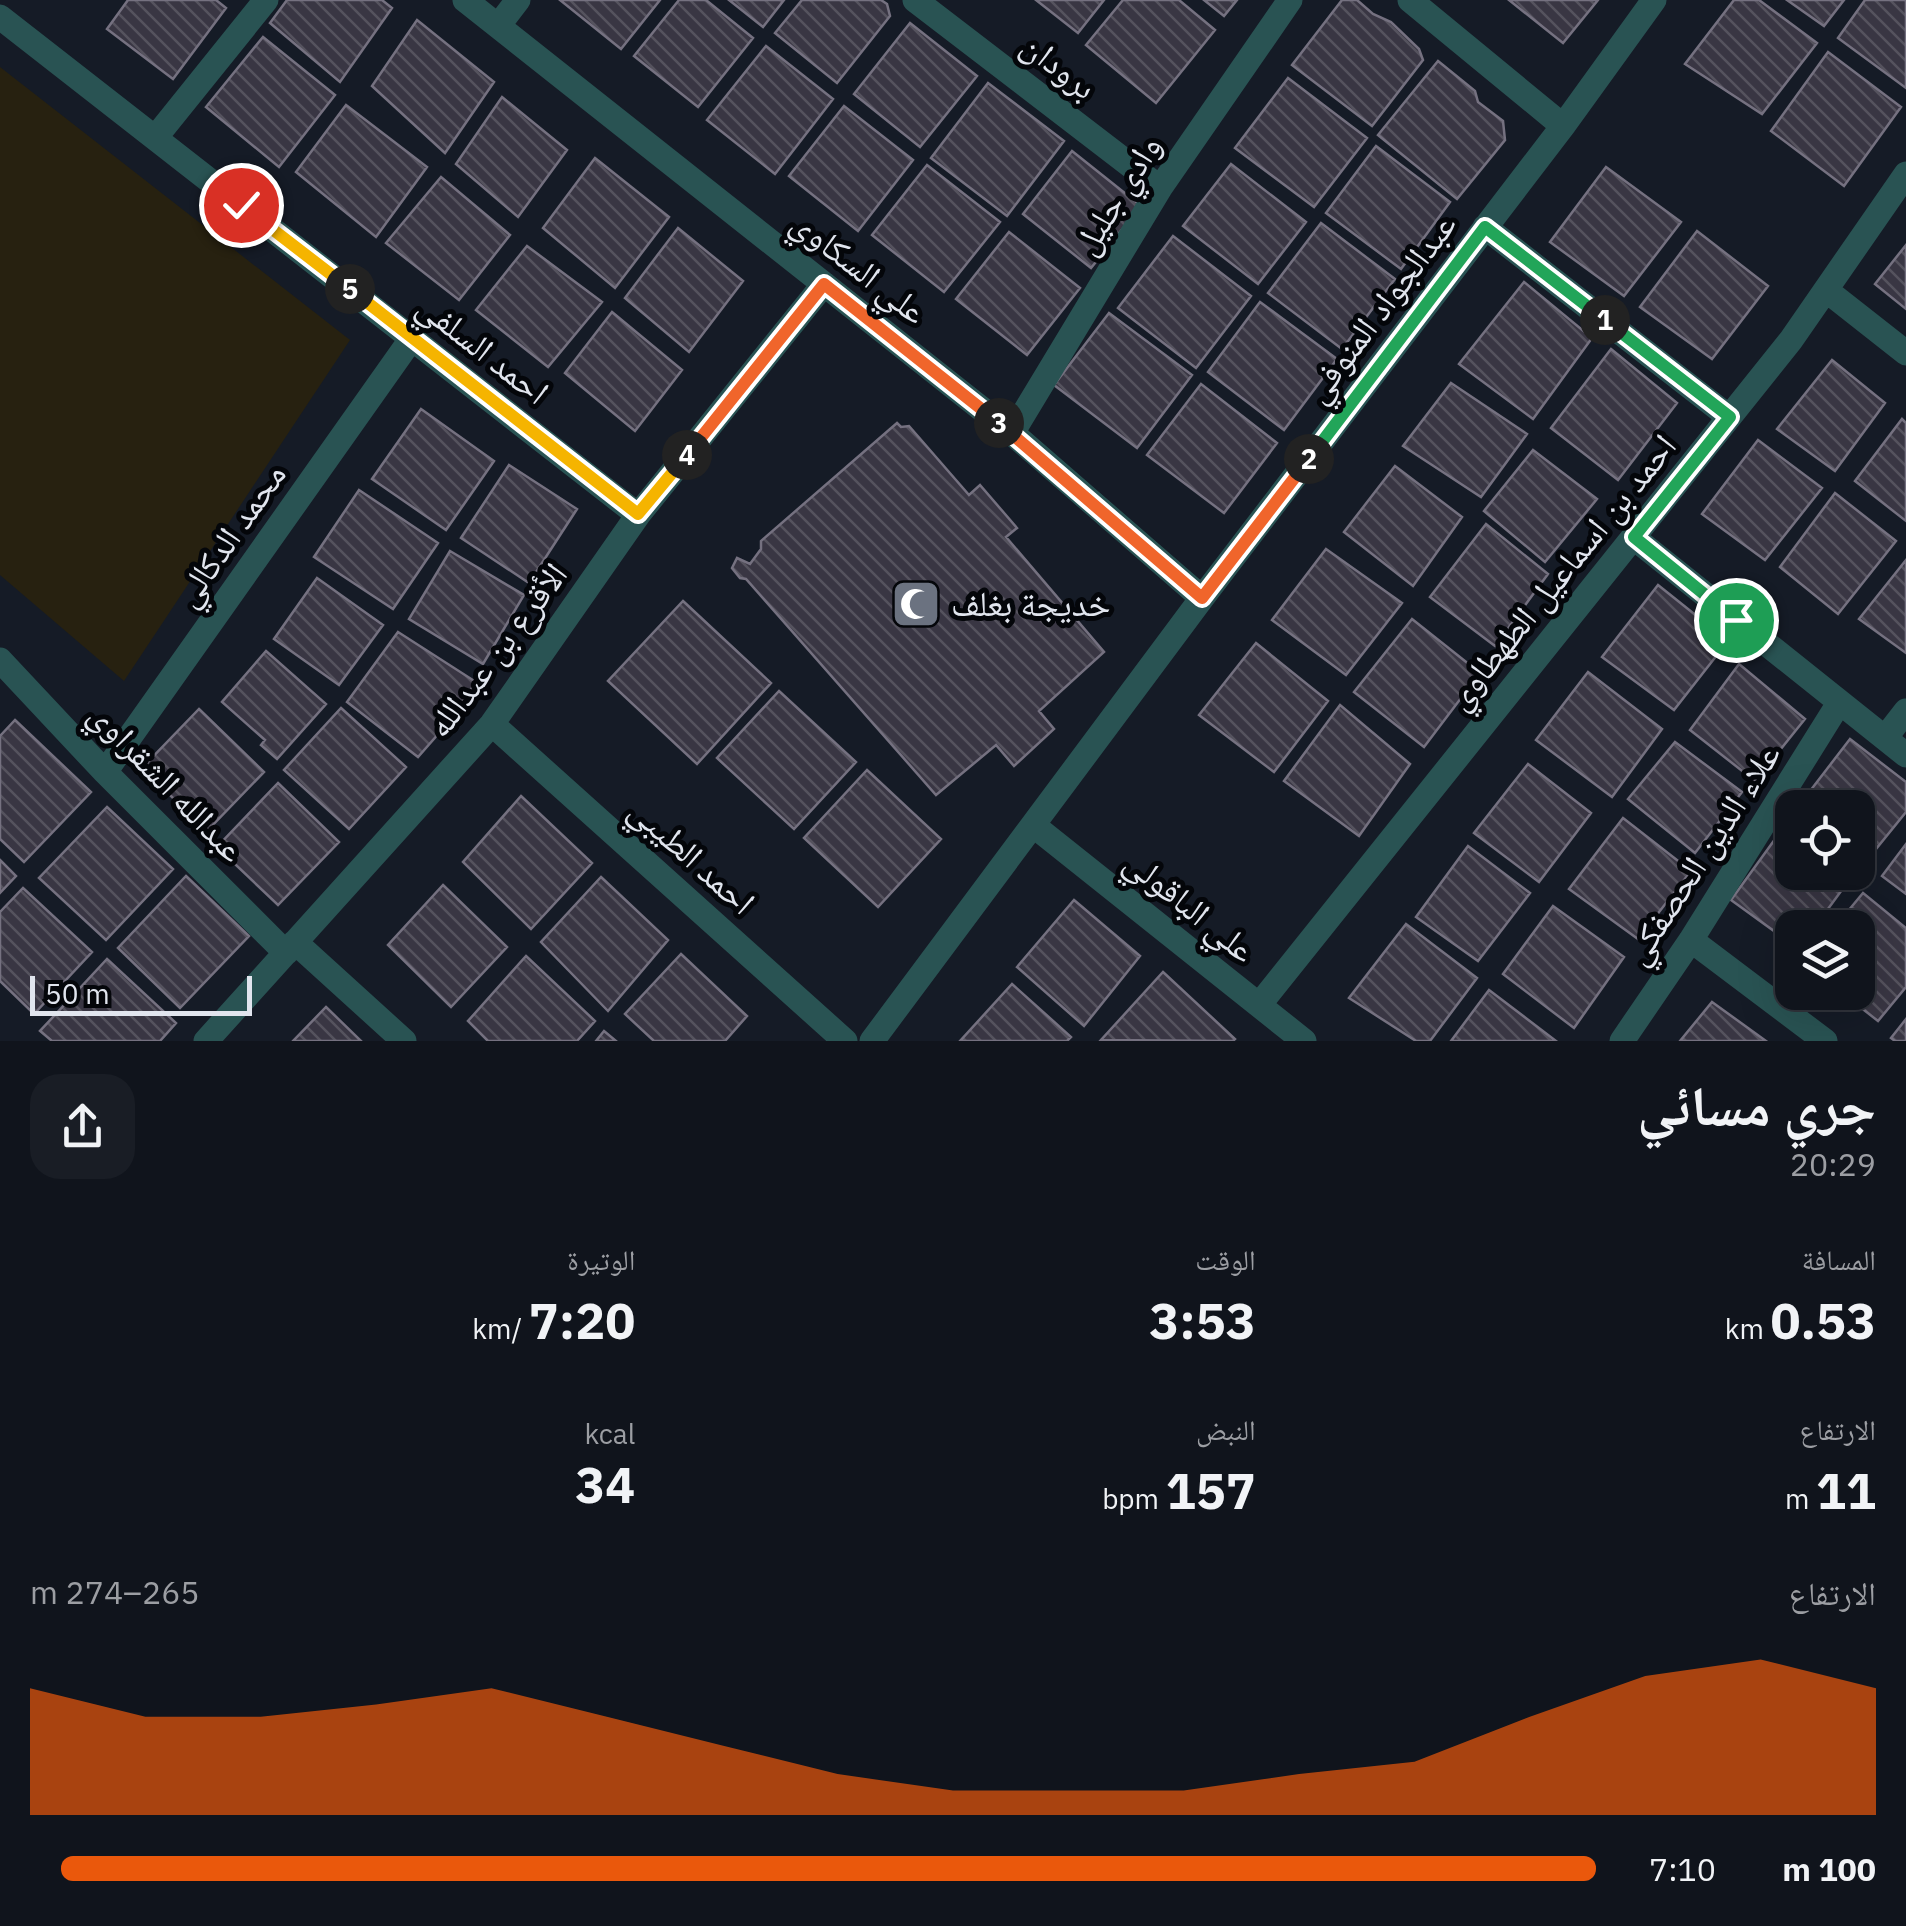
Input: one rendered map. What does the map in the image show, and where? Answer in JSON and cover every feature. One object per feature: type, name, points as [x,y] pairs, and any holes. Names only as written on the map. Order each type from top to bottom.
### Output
[{"type":"street","points":[[155,138],[266,0]]},
{"type":"street","name":"علي السكاوي","points":[[465,0],[1012,433],[1202,598]]},
{"type":"street","points":[[498,26],[518,0]]},
{"type":"street","name":"برودان","points":[[916,0],[1160,188]]},
{"type":"street","name":"وادي جليل","points":[[1012,433],[1160,188],[1290,0]]},
{"type":"street","points":[[1410,0],[1563,126]]},
{"type":"street","name":"عبدالجواد المنوفي","points":[[872,1041],[1654,0]]},
{"type":"street","name":"احمد السلفي","points":[[0,17],[638,514]]},
{"type":"street","name":"احمد بن اسماعيل الطهطاوي","points":[[1259,1005],[1730,417],[1826,290],[1906,174]]},
{"type":"street","points":[[1485,227],[1730,417]]},
{"type":"street","name":"الأقرع بن عبدالله","points":[[206,1041],[492,724],[638,514],[824,284]]},
{"type":"street","points":[[1826,290],[1906,352]]},
{"type":"street","name":"محمد الدكالي","points":[[105,772],[412,338]]},
{"type":"street","points":[[1634,537],[1906,755]]},
{"type":"street","name":"عبدالله الشقراوي","points":[[0,660],[105,772],[290,948],[404,1041]]},
{"type":"street","name":"علاء الدين الحصفكي","points":[[1622,1041],[1691,940],[1839,703]]},
{"type":"street","points":[[1885,738],[1906,710]]},
{"type":"street","name":"احمد الطيبي","points":[[492,724],[845,1041]]},
{"type":"street","name":"علي الباقولي","points":[[1033,825],[1304,1041]]},
{"type":"street","points":[[1691,940],[1825,1041]]},
{"type":"shaded area","points":[[0,67],[350,340],[124,681],[0,575]]},
{"type":"building","points":[[128,0],[216,0],[226,8],[173,79],[107,29]]},
{"type":"building","points":[[287,0],[382,0],[392,8],[340,82],[270,23]]},
{"type":"building","points":[[560,0],[660,0],[621,49]]},
{"type":"building","points":[[679,0],[706,0],[753,38],[698,107],[634,56]]},
{"type":"building","points":[[729,0],[784,0],[763,27]]},
{"type":"building","points":[[802,0],[881,0],[887,4],[890,16],[837,83],[775,33]]},
{"type":"building","points":[[1036,0],[1104,0],[1078,33]]},
{"type":"building","points":[[1123,0],[1179,0],[1215,30],[1156,103],[1086,45]]},
{"type":"building","points":[[1204,0],[1237,0],[1224,16]]},
{"type":"building","points":[[1342,0],[1357,0],[1373,14],[1391,22],[1419,49],[1423,60],[1372,126],[1292,65]]},
{"type":"building","points":[[1509,0],[1598,0],[1563,43]]},
{"type":"building","points":[[1734,0],[1759,0],[1817,43],[1762,114],[1685,64]]},
{"type":"building","points":[[1787,0],[1844,0],[1824,26]]},
{"type":"building","points":[[1865,0],[1906,0],[1906,88],[1838,38]]},
{"type":"building","points":[[417,20],[494,82],[445,153],[372,86]]},
{"type":"building","points":[[910,23],[977,76],[920,147],[854,94]]},
{"type":"building","points":[[263,37],[335,95],[279,167],[206,107]]},
{"type":"building","points":[[766,46],[833,99],[775,174],[707,120]]},
{"type":"building","points":[[1828,52],[1901,107],[1844,186],[1771,131]]},
{"type":"building","points":[[1438,61],[1475,91],[1478,102],[1503,121],[1505,140],[1457,199],[1378,135]]},
{"type":"building","points":[[1288,78],[1367,138],[1314,207],[1235,148]]},
{"type":"building","points":[[988,83],[1064,141],[1007,216],[931,158]]},
{"type":"building","points":[[502,97],[567,150],[518,217],[456,164]]},
{"type":"building","points":[[346,105],[427,167],[376,237],[296,172]]},
{"type":"building","points":[[844,106],[913,160],[858,231],[789,176]]},
{"type":"building","points":[[1376,146],[1450,202],[1401,269],[1326,213]]},
{"type":"building","points":[[1072,151],[1141,206],[1091,268],[1023,214]]},
{"type":"building","points":[[595,158],[669,217],[615,288],[543,228]]},
{"type":"building","points":[[1231,164],[1306,222],[1258,284],[1183,226]]},
{"type":"building","points":[[927,165],[1000,222],[944,292],[872,235]]},
{"type":"building","points":[[1606,167],[1681,222],[1624,296],[1550,242]]},
{"type":"building","points":[[441,177],[510,235],[459,300],[386,243]]},
{"type":"building","points":[[1321,223],[1395,279],[1342,349],[1268,293]]},
{"type":"building","points":[[678,228],[743,281],[689,352],[625,298]]},
{"type":"building","points":[[1697,231],[1768,286],[1712,359],[1640,307]]},
{"type":"building","points":[[1009,232],[1080,288],[1027,355],[956,299]]},
{"type":"building","points":[[1173,236],[1251,296],[1196,368],[1118,308]]},
{"type":"building","points":[[1906,245],[1906,309],[1875,284]]},
{"type":"building","points":[[527,246],[602,302],[548,367],[476,310]]},
{"type":"building","points":[[1524,282],[1592,338],[1533,419],[1459,364]]},
{"type":"building","points":[[1260,302],[1337,359],[1284,430],[1208,372]]},
{"type":"building","points":[[612,312],[682,370],[635,431],[565,373]]},
{"type":"building","points":[[1109,313],[1192,375],[1137,448],[1054,385]]},
{"type":"building","points":[[1611,349],[1677,403],[1618,480],[1551,428]]},
{"type":"building","points":[[1832,360],[1885,403],[1835,471],[1777,429]]},
{"type":"building","points":[[1451,383],[1527,434],[1481,497],[1403,446]]},
{"type":"building","points":[[1201,384],[1277,443],[1224,513],[1147,455]]},
{"type":"building","points":[[421,409],[494,461],[446,530],[372,479]]},
{"type":"building","points":[[1902,419],[1906,423],[1906,521],[1855,481]]},
{"type":"building","name":"خديجة بغلف","points":[[897,423],[909,426],[969,495],[980,485],[1017,528],[1006,537],[1104,652],[1039,711],[1054,729],[1014,766],[996,745],[936,795],[746,579],[732,568],[737,558],[750,564],[761,549],[761,541]]},
{"type":"building","points":[[1758,440],[1822,488],[1765,560],[1702,514]]},
{"type":"building","points":[[1533,450],[1597,499],[1545,562],[1484,511]]},
{"type":"building","points":[[509,465],[577,509],[529,583],[461,538]]},
{"type":"building","points":[[1395,466],[1462,517],[1413,586],[1344,532]]},
{"type":"building","points":[[359,490],[438,543],[393,609],[314,557]]},
{"type":"building","points":[[1835,493],[1896,541],[1838,614],[1780,567]]},
{"type":"building","points":[[1486,524],[1548,574],[1495,646],[1430,597]]},
{"type":"building","points":[[1326,549],[1402,603],[1346,675],[1272,620]]},
{"type":"building","points":[[450,551],[524,595],[483,664],[409,619]]},
{"type":"building","points":[[1906,560],[1906,653],[1859,619]]},
{"type":"building","points":[[317,578],[383,625],[339,685],[274,639]]},
{"type":"building","points":[[1658,585],[1728,641],[1674,710],[1602,657]]},
{"type":"building","points":[[683,601],[771,683],[697,764],[608,681]]},
{"type":"building","points":[[1412,619],[1480,673],[1424,747],[1354,692]]},
{"type":"building","points":[[398,632],[476,682],[418,757],[347,702]]},
{"type":"building","points":[[1256,643],[1328,701],[1274,772],[1199,715]]},
{"type":"building","points":[[266,651],[326,704],[277,759],[261,745],[265,740],[222,702]]},
{"type":"building","points":[[1739,664],[1805,719],[1755,781],[1690,730]]},
{"type":"building","points":[[1588,672],[1662,729],[1612,797],[1536,740]]},
{"type":"building","points":[[779,691],[856,762],[794,829],[717,758]]},
{"type":"building","points":[[1340,705],[1410,764],[1359,836],[1284,781]]},
{"type":"building","points":[[341,708],[406,767],[349,829],[284,770]]},
{"type":"building","points":[[199,709],[264,772],[207,831],[142,768]]},
{"type":"building","points":[[15,720],[91,792],[24,862],[0,839],[0,736]]},
{"type":"building","points":[[1850,739],[1906,782],[1906,812],[1875,850],[1875,790],[1811,790]]},
{"type":"building","points":[[1675,742],[1742,792],[1695,853],[1628,799]]},
{"type":"building","points":[[1528,764],[1591,813],[1539,882],[1474,833]]},
{"type":"building","points":[[867,770],[941,839],[878,907],[804,838]]},
{"type":"building","points":[[278,783],[339,842],[278,905],[217,847]]},
{"type":"building","points":[[521,796],[592,863],[531,929],[463,862]]},
{"type":"building","points":[[107,807],[173,869],[106,940],[39,878]]},
{"type":"building","points":[[1623,818],[1691,871],[1638,939],[1569,889]]},
{"type":"building","points":[[1775,839],[1775,890],[1842,890],[1827,910],[1775,910],[1775,932],[1731,900]]},
{"type":"building","points":[[1906,844],[1906,894],[1882,876]]},
{"type":"building","points":[[1468,846],[1530,893],[1478,961],[1416,917]]},
{"type":"building","points":[[0,860],[16,876],[0,893]]},
{"type":"building","points":[[186,876],[249,936],[180,1008],[118,948]]},
{"type":"building","points":[[601,877],[668,940],[608,1011],[541,942]]},
{"type":"building","points":[[443,885],[507,947],[451,1007],[388,945]]},
{"type":"building","points":[[23,888],[92,952],[34,1014],[0,981],[0,912]]},
{"type":"building","points":[[1863,893],[1906,928],[1906,987],[1878,1021],[1864,1010],[1875,1010],[1875,910],[1849,910]]},
{"type":"building","points":[[1074,900],[1140,956],[1084,1026],[1017,967]]},
{"type":"building","points":[[1553,906],[1624,957],[1574,1028],[1503,974]]},
{"type":"building","points":[[1406,924],[1477,978],[1430,1041],[1416,1041],[1349,998]]},
{"type":"building","points":[[681,954],[747,1016],[725,1041],[654,1041],[625,1014]]},
{"type":"building","points":[[526,956],[595,1021],[577,1041],[488,1041],[468,1021]]},
{"type":"building","points":[[107,959],[176,1023],[160,1041],[52,1041],[40,1031]]},
{"type":"building","points":[[1163,972],[1235,1039],[1101,1040]]},
{"type":"building","points":[[1012,984],[1071,1037],[1067,1041],[960,1041]]},
{"type":"building","points":[[1489,990],[1556,1041],[1451,1041]]},
{"type":"building","points":[[1712,1002],[1766,1041],[1680,1041]]},
{"type":"building","points":[[326,1007],[361,1041],[293,1041]]},
{"type":"building","points":[[1906,1019],[1906,1041],[1895,1041],[1891,1038]]},
{"type":"building","points":[[604,1031],[616,1041],[596,1041]]},
{"type":"place","name":"خديجة بغلف","points":[[916,604]]},
{"type":"route","points":[[241,205],[638,514],[824,284],[1012,433],[1202,598],[1485,227],[1730,417],[1634,537],[1736,620]]}]
